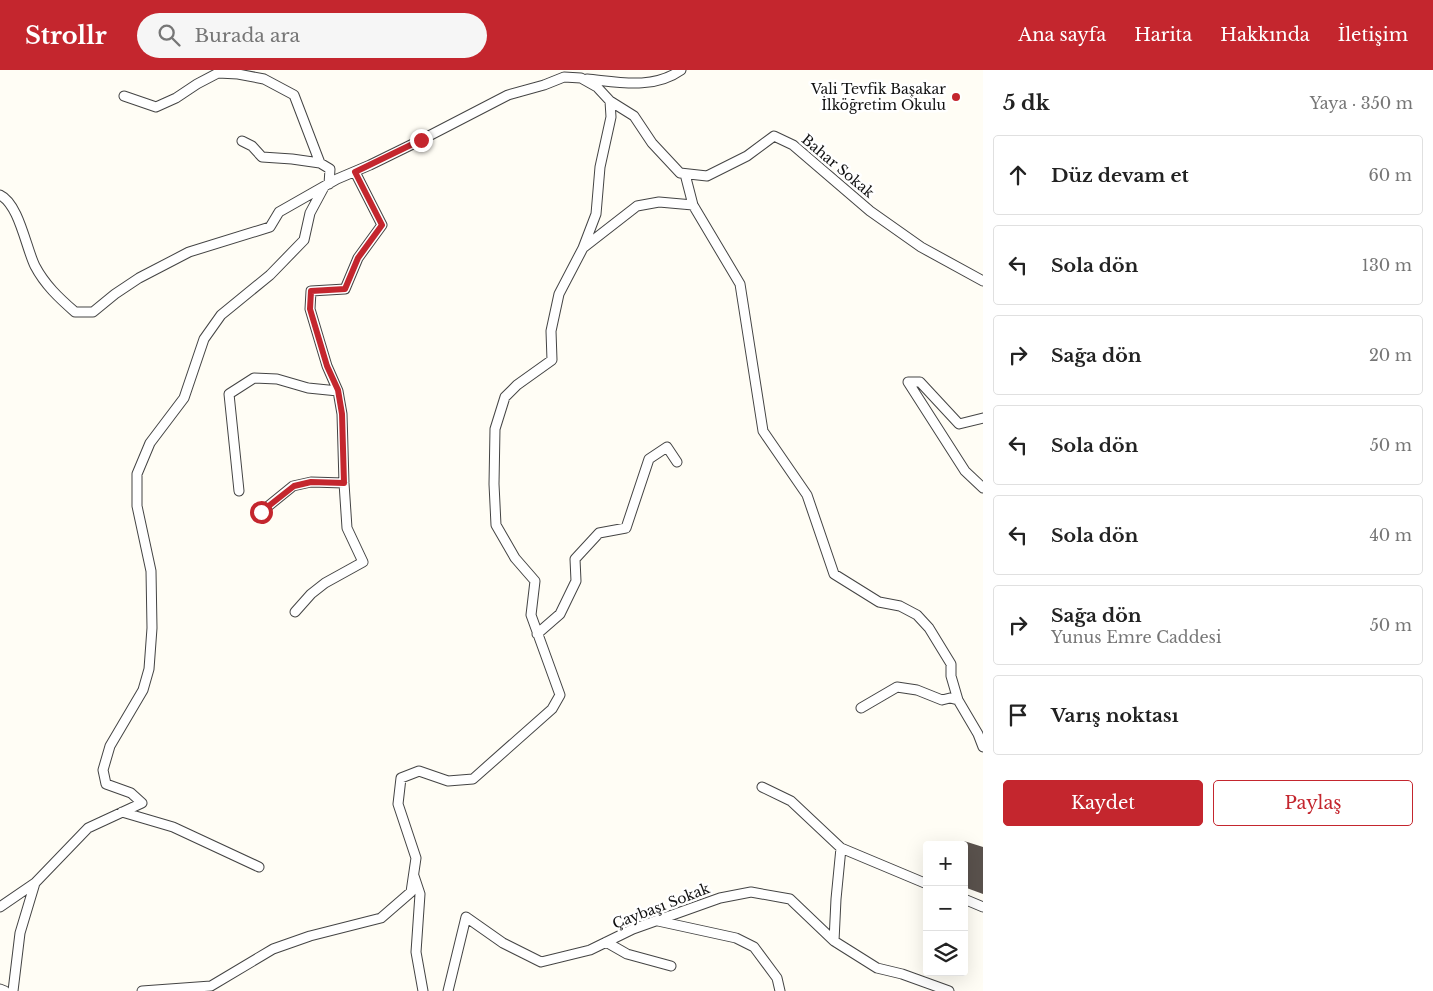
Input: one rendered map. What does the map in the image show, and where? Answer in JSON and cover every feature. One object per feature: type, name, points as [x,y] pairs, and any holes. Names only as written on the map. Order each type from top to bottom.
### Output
[{"type":"street","points":[[0,194],[6,197],[20,222],[35,266],[53,293],[75,312],[93,312],[139,278],[188,252],[270,227],[279,212],[327,185],[421,140],[508,95],[544,85],[562,73],[581,78],[648,84],[676,74],[681,70]]},
{"type":"street","points":[[124,96],[156,107],[176,98],[218,73],[238,74],[264,79],[294,95],[320,163]]},
{"type":"street","points":[[581,78],[597,87],[610,101],[634,116],[652,143],[680,173],[685,174],[692,205],[740,284],[763,431],[807,495],[834,574],[879,602],[900,606],[917,615],[929,628],[951,664],[951,676],[958,700],[983,746]]},
{"type":"street","points":[[142,991],[211,986],[273,948],[310,936],[381,918],[411,892],[416,858],[398,804],[401,778],[420,771],[448,781],[473,779],[552,709],[560,695],[531,615],[535,581],[515,558],[496,525],[494,484],[496,429],[505,397],[517,385],[552,360],[551,331],[559,294],[583,248],[596,214],[600,167],[611,117],[610,101]]},
{"type":"street","name":"Bahar Sokak","points":[[685,174],[707,176],[748,156],[774,136],[792,145],[877,216],[921,246],[983,281]]},
{"type":"street","points":[[0,907],[35,883],[88,828],[142,803],[131,793],[106,784],[103,770],[110,746],[143,690],[149,669],[152,628],[151,571],[137,506],[137,474],[150,443],[184,398],[204,339],[221,315],[270,275],[304,240],[310,213],[327,185],[330,169],[320,163],[292,158],[262,157],[252,146],[242,141]]},
{"type":"street","points":[[295,612],[311,594],[325,583],[362,562],[347,528],[342,414],[338,390],[327,366],[310,309],[311,291],[345,289],[358,258],[382,225],[355,172]]},
{"type":"street","points":[[583,248],[637,206],[659,202],[692,205]]},
{"type":"street","points":[[239,492],[229,394],[254,378],[277,379],[308,388],[338,390]]},
{"type":"street","points":[[983,418],[959,424],[920,382],[908,382],[965,471],[983,488]]},
{"type":"street","points":[[537,634],[560,614],[576,581],[575,559],[599,534],[626,528],[649,459],[667,447],[677,462]]},
{"type":"street","points":[[261,512],[294,486],[311,482],[344,483]]},
{"type":"street","points":[[861,708],[897,687],[917,690],[942,700],[950,698],[958,700]]},
{"type":"street","points":[[762,787],[791,801],[841,848],[923,882]]},
{"type":"street","points":[[122,812],[173,827],[259,866]]},
{"type":"street","points":[[834,941],[841,848]]},
{"type":"street","points":[[413,874],[420,894],[416,952],[423,991]]},
{"type":"street","points":[[13,991],[20,933],[35,883]]},
{"type":"street","name":"Çaybaşı Sokak","points":[[448,991],[466,917],[503,943],[541,962],[590,950],[633,929],[720,898],[751,892],[790,899],[834,941],[877,968],[902,974],[950,991]]},
{"type":"street","points":[[968,901],[983,907]]},
{"type":"street","points":[[657,920],[736,938],[754,946],[777,978],[780,991]]},
{"type":"street","points":[[606,942],[627,954],[671,966]]},
{"type":"street","points":[[0,989],[5,991]]},
{"type":"building","points":[[968,842],[983,847],[983,894],[968,888]]},
{"type":"place","name":"Vali Tevfik Başakar İlköğretim Okulu","points":[[956,97]]},
{"type":"route","points":[[261,512],[294,486],[311,482],[344,483],[342,414],[338,390],[327,366],[310,309],[311,291],[345,289],[358,258],[382,225],[355,172],[421,140]]}]
